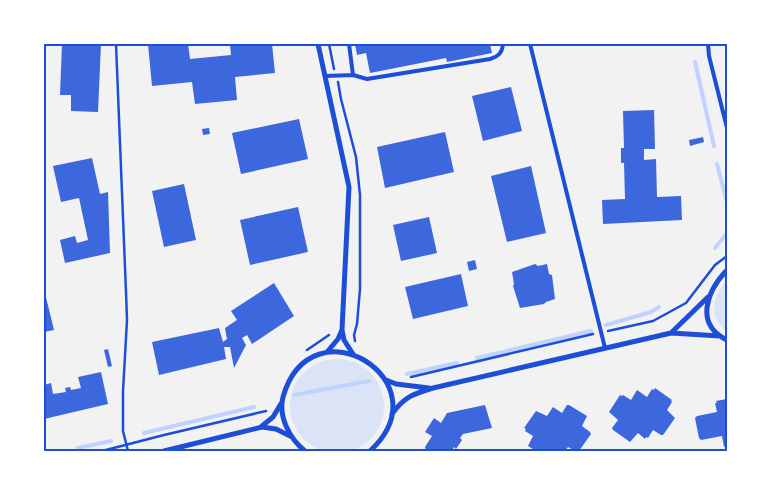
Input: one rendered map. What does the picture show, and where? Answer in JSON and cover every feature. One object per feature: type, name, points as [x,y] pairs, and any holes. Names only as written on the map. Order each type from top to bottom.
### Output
[{"type":"street","points":[[318,44],[349,187],[342,330],[344,340],[353,354]]},
{"type":"street","points":[[671,333],[709,296],[727,270]]},
{"type":"street","points":[[709,296],[707,316],[711,326],[720,336],[727,340]]},
{"type":"street","points":[[327,353],[338,339],[342,330]]},
{"type":"street","points":[[392,414],[406,398],[432,388],[671,333],[720,336]]},
{"type":"street","points":[[262,427],[273,417],[282,401],[287,384],[297,370],[311,359],[327,353],[353,354],[366,360],[377,369],[386,380],[392,397],[392,414],[388,429],[380,442],[370,451]]},
{"type":"street","points":[[386,380],[396,384],[432,388]]},
{"type":"street","points":[[282,401],[284,419],[290,436]]},
{"type":"street","points":[[164,451],[262,427],[276,429],[290,436],[305,451]]},
{"type":"lane","points":[[348,44],[353,75]]},
{"type":"lane","points":[[325,76],[353,75],[367,79],[490,59],[498,56],[502,51],[503,44]]},
{"type":"lane","points":[[530,44],[605,348]]},
{"type":"lane","points":[[708,44],[709,56],[727,128]]},
{"type":"path","points":[[116,44],[127,320],[123,431],[128,451]]},
{"type":"path","points":[[686,302],[715,265],[727,256]]},
{"type":"shaded area","points":[[727,279],[727,332],[717,319],[714,306],[718,293]]},
{"type":"shaded area","points":[[337,359],[355,363],[370,373],[380,388],[384,406],[380,424],[370,439],[355,449],[337,453],[319,449],[304,439],[294,424],[290,406],[294,388],[304,373],[319,363]]},
{"type":"building","points":[[62,44],[101,44],[98,112],[71,111],[71,95],[60,95]]},
{"type":"building","points":[[148,44],[188,44],[190,59],[231,55],[230,44],[272,44],[275,73],[235,77],[237,100],[195,104],[192,82],[152,86]]},
{"type":"building","points":[[355,44],[490,44],[492,53],[447,62],[446,58],[370,73],[366,53],[357,55]]},
{"type":"building","points":[[511,87],[522,131],[483,141],[472,96]]},
{"type":"building","points":[[654,110],[655,149],[644,149],[644,160],[656,159],[657,197],[681,196],[682,220],[603,224],[602,200],[625,199],[624,163],[621,163],[621,148],[624,148],[623,111]]},
{"type":"building","points":[[299,119],[308,159],[241,174],[232,133]]},
{"type":"building","points":[[209,128],[210,134],[203,135],[202,129]]},
{"type":"building","points":[[445,132],[454,172],[385,188],[377,147]]},
{"type":"building","points":[[703,137],[704,142],[690,146],[689,140]]},
{"type":"building","points":[[92,158],[100,194],[108,192],[110,253],[65,263],[60,240],[75,236],[77,243],[88,240],[79,198],[61,202],[53,166]]},
{"type":"building","points":[[531,166],[546,233],[507,242],[491,176]]},
{"type":"building","points":[[184,184],[196,240],[164,247],[152,191]]},
{"type":"building","points":[[298,207],[308,252],[250,265],[240,220]]},
{"type":"building","points":[[429,217],[437,253],[401,261],[393,225]]},
{"type":"building","points":[[475,260],[477,269],[469,271],[467,262]]},
{"type":"building","points":[[535,264],[538,266],[547,264],[549,274],[552,275],[555,299],[544,304],[520,308],[513,286],[512,272]]},
{"type":"building","points":[[461,274],[468,306],[413,319],[405,287]]},
{"type":"building","points":[[274,283],[294,316],[252,344],[247,335],[242,338],[246,345],[234,368],[230,347],[224,347],[226,359],[159,375],[152,342],[219,328],[223,342],[227,339],[225,328],[237,320],[231,311]]},
{"type":"building","points":[[44,289],[54,330],[44,332]]},
{"type":"building","points":[[108,349],[112,366],[108,367],[104,350]]},
{"type":"building","points":[[101,372],[108,404],[44,419],[44,385],[51,383],[53,394],[66,392],[65,388],[70,387],[71,390],[81,388],[78,377]]},
{"type":"building","points":[[655,388],[672,400],[667,410],[675,418],[663,435],[653,430],[648,438],[646,437],[645,439],[638,433],[630,442],[613,430],[612,428],[618,420],[609,412],[620,395],[631,400],[637,390],[647,397],[652,389],[654,390]]},
{"type":"building","points":[[727,399],[727,446],[724,447],[722,436],[701,440],[695,418],[717,412],[716,401]]},
{"type":"building","points":[[485,405],[492,428],[463,434],[460,438],[462,440],[456,449],[454,447],[452,451],[426,451],[425,447],[432,436],[425,432],[434,418],[441,423],[447,413]]},
{"type":"building","points":[[567,405],[587,416],[582,426],[591,434],[579,451],[568,447],[565,451],[536,451],[528,446],[533,436],[525,431],[526,429],[524,428],[536,411],[547,416],[553,407],[562,413]]},
{"type":"waterway","points":[[695,62],[714,146]]},
{"type":"waterway","points":[[717,164],[727,202]]},
{"type":"waterway","points":[[715,248],[727,233]]},
{"type":"waterway","points":[[606,325],[651,312],[659,307]]},
{"type":"waterway","points":[[477,358],[591,331]]},
{"type":"waterway","points":[[407,374],[457,363]]},
{"type":"waterway","points":[[294,395],[369,381]]},
{"type":"waterway","points":[[144,433],[254,407]]},
{"type":"waterway","points":[[78,448],[111,441]]}]
